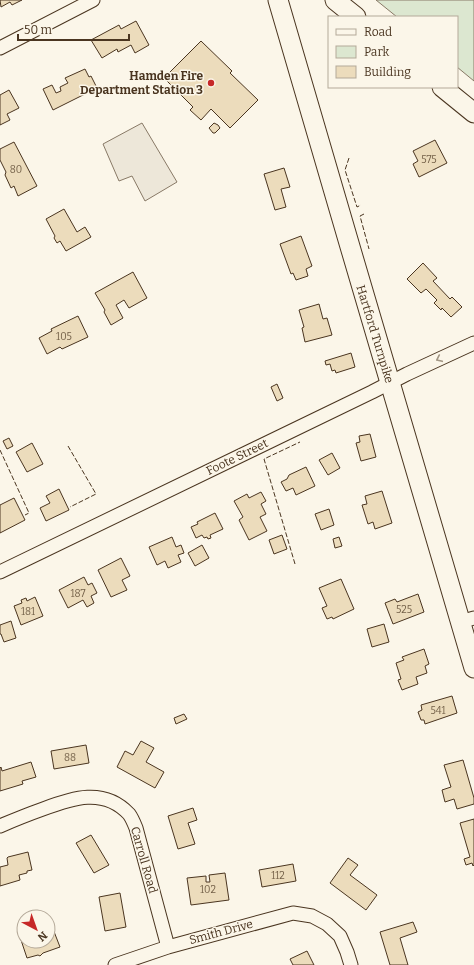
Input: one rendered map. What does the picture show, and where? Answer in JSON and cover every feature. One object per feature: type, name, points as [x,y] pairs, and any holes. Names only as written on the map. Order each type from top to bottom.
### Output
[{"type":"main road","name":"Hartford Turnpike","points":[[278,0],[390,383],[467,620],[474,668]]},
{"type":"main road","points":[[335,0],[355,16]]},
{"type":"main road","points":[[443,88],[474,113]]},
{"type":"street","points":[[0,48],[93,0]]},
{"type":"street","name":"Foote Street","points":[[0,572],[474,343]]},
{"type":"street","name":"Carroll Road","points":[[0,826],[67,800],[88,797],[104,799],[118,805],[130,815],[136,828],[168,947]]},
{"type":"street","name":"Smith Drive","points":[[115,965],[168,947],[293,913],[312,916],[327,924],[340,936],[351,965]]},
{"type":"green space","points":[[376,0],[474,0],[474,81],[458,68],[458,16],[396,16]]},
{"type":"shaded area","points":[[142,123],[177,182],[145,201],[132,176],[119,181],[103,144]]},
{"type":"building","points":[[0,0],[22,0],[12,5],[10,2],[1,7]]},
{"type":"building","points":[[136,21],[149,45],[135,53],[131,45],[118,52],[117,49],[102,58],[91,40],[119,25],[121,29]]},
{"type":"building","points":[[201,41],[232,71],[230,73],[258,100],[230,128],[211,109],[201,120],[190,110],[193,107],[164,78]]},
{"type":"building","points":[[85,69],[89,77],[91,76],[97,88],[53,110],[43,89],[52,85],[56,93],[61,91],[60,87],[68,83],[65,78]]},
{"type":"building","points":[[9,90],[19,108],[7,114],[10,120],[0,125],[0,95]]},
{"type":"building","points":[[214,123],[220,128],[213,133],[209,128]]},
{"type":"building","points":[[435,140],[447,163],[419,177],[413,164],[418,161],[413,151]]},
{"type":"building","points":[[14,142],[37,186],[18,196],[14,186],[11,188],[0,160],[0,149]]},
{"type":"building","points":[[284,168],[290,187],[281,189],[286,207],[275,210],[264,174]]},
{"type":"building","points":[[64,209],[77,232],[85,227],[91,237],[66,251],[60,241],[57,243],[46,219]]},
{"type":"building","points":[[301,236],[312,266],[306,269],[308,276],[296,280],[293,273],[291,274],[280,244]]},
{"type":"building","points":[[423,263],[437,278],[433,281],[450,299],[452,297],[462,307],[451,317],[442,308],[441,310],[434,303],[437,300],[426,289],[421,293],[407,279]]},
{"type":"building","points":[[133,272],[147,298],[129,308],[124,300],[116,305],[123,318],[111,325],[104,312],[105,310],[95,293]]},
{"type":"building","points":[[319,304],[323,319],[327,318],[332,335],[305,342],[302,328],[304,327],[299,310]]},
{"type":"building","points":[[78,316],[88,337],[62,349],[60,347],[47,354],[39,338],[52,331],[51,329]]},
{"type":"building","points":[[351,353],[355,367],[336,373],[335,370],[332,371],[330,364],[326,365],[325,361]]},
{"type":"building","points":[[277,384],[283,398],[277,401],[271,387]]},
{"type":"building","points":[[370,434],[376,457],[361,461],[356,443],[360,442],[359,436]]},
{"type":"building","points":[[9,438],[13,446],[7,449],[3,441]]},
{"type":"building","points":[[32,443],[43,464],[27,472],[16,452]]},
{"type":"building","points":[[332,453],[340,468],[328,475],[319,460]]},
{"type":"building","points":[[306,467],[315,486],[296,495],[293,488],[286,491],[281,482],[287,479],[289,475]]},
{"type":"building","points":[[59,489],[69,510],[46,521],[40,508],[50,503],[46,496]]},
{"type":"building","points":[[382,491],[392,523],[375,529],[373,522],[368,524],[362,505],[367,504],[365,496]]},
{"type":"building","points":[[261,492],[266,501],[261,504],[266,514],[260,517],[267,531],[249,540],[239,520],[243,517],[234,501],[247,494],[249,498]]},
{"type":"building","points":[[14,498],[25,520],[0,533],[0,505]]},
{"type":"building","points":[[329,509],[334,525],[321,530],[315,514]]},
{"type":"building","points":[[215,513],[223,529],[210,535],[211,538],[208,539],[207,537],[204,538],[202,535],[196,538],[191,527],[198,524],[197,522]]},
{"type":"building","points":[[282,535],[287,549],[274,554],[269,540]]},
{"type":"building","points":[[172,537],[176,547],[181,545],[184,553],[178,555],[181,562],[168,568],[165,561],[157,565],[149,547]]},
{"type":"building","points":[[339,537],[342,546],[335,548],[333,539]]},
{"type":"building","points":[[202,545],[209,558],[195,566],[188,553]]},
{"type":"building","points":[[121,558],[130,576],[122,580],[127,590],[111,597],[98,570]]},
{"type":"building","points":[[84,577],[88,585],[92,583],[97,593],[91,596],[94,603],[87,607],[83,600],[68,608],[59,590]]},
{"type":"building","points":[[341,579],[354,609],[333,619],[332,617],[327,619],[322,608],[327,606],[319,588]]},
{"type":"building","points":[[418,594],[424,612],[393,624],[385,603],[395,599],[397,602]]},
{"type":"building","points":[[35,597],[43,616],[21,625],[14,606],[22,603],[21,600],[26,598],[27,601]]},
{"type":"building","points":[[11,621],[16,638],[4,642],[0,634],[0,625]]},
{"type":"building","points":[[384,624],[389,642],[372,647],[367,629]]},
{"type":"building","points":[[424,649],[429,664],[425,666],[427,673],[416,677],[418,684],[402,690],[398,680],[401,679],[396,663],[404,660],[402,657]]},
{"type":"building","points":[[452,696],[457,713],[425,724],[424,720],[421,720],[418,712],[422,710],[421,705]]},
{"type":"building","points":[[184,714],[187,719],[176,724],[174,718]]},
{"type":"building","points":[[141,741],[154,748],[146,762],[164,772],[155,788],[117,767],[125,751],[133,755]]},
{"type":"building","points":[[86,745],[89,763],[54,769],[51,751]]},
{"type":"building","points":[[463,760],[474,798],[474,804],[457,809],[454,799],[445,802],[442,790],[451,787],[444,765]]},
{"type":"building","points":[[31,762],[36,777],[22,781],[23,784],[0,791],[1,767],[2,771]]},
{"type":"building","points":[[193,808],[197,820],[188,823],[195,844],[178,849],[168,816]]},
{"type":"building","points":[[474,819],[473,866],[472,863],[466,865],[464,859],[470,857],[460,823]]},
{"type":"building","points":[[91,835],[109,865],[94,873],[76,843]]},
{"type":"building","points":[[28,852],[32,870],[19,875],[20,880],[0,886],[0,867],[8,865],[7,858]]},
{"type":"building","points":[[348,858],[358,865],[350,875],[377,895],[366,910],[330,883]]},
{"type":"building","points":[[293,864],[296,881],[262,887],[259,870]]},
{"type":"building","points":[[225,873],[229,900],[191,905],[187,878],[206,876],[206,882],[210,882],[209,875]]},
{"type":"building","points":[[120,893],[126,927],[105,931],[99,897]]},
{"type":"building","points":[[413,922],[417,932],[400,938],[408,965],[390,965],[380,932]]},
{"type":"building","points":[[56,937],[60,947],[56,948]]},
{"type":"building","points":[[24,949],[54,949],[43,953],[40,956],[38,955],[27,958]]},
{"type":"building","points":[[307,951],[314,965],[293,965],[290,959]]},
{"type":"fence","points":[[349,158],[345,170],[357,207],[361,205]]},
{"type":"fence","points":[[364,214],[360,216],[369,249]]},
{"type":"fence","points":[[295,564],[264,459],[300,442]]},
{"type":"fence","points":[[68,446],[96,494],[70,507]]},
{"type":"fence","points":[[0,450],[29,513],[25,515]]},
{"type":"place","name":"Hamden Fire Department Station 3","points":[[211,83]]}]
